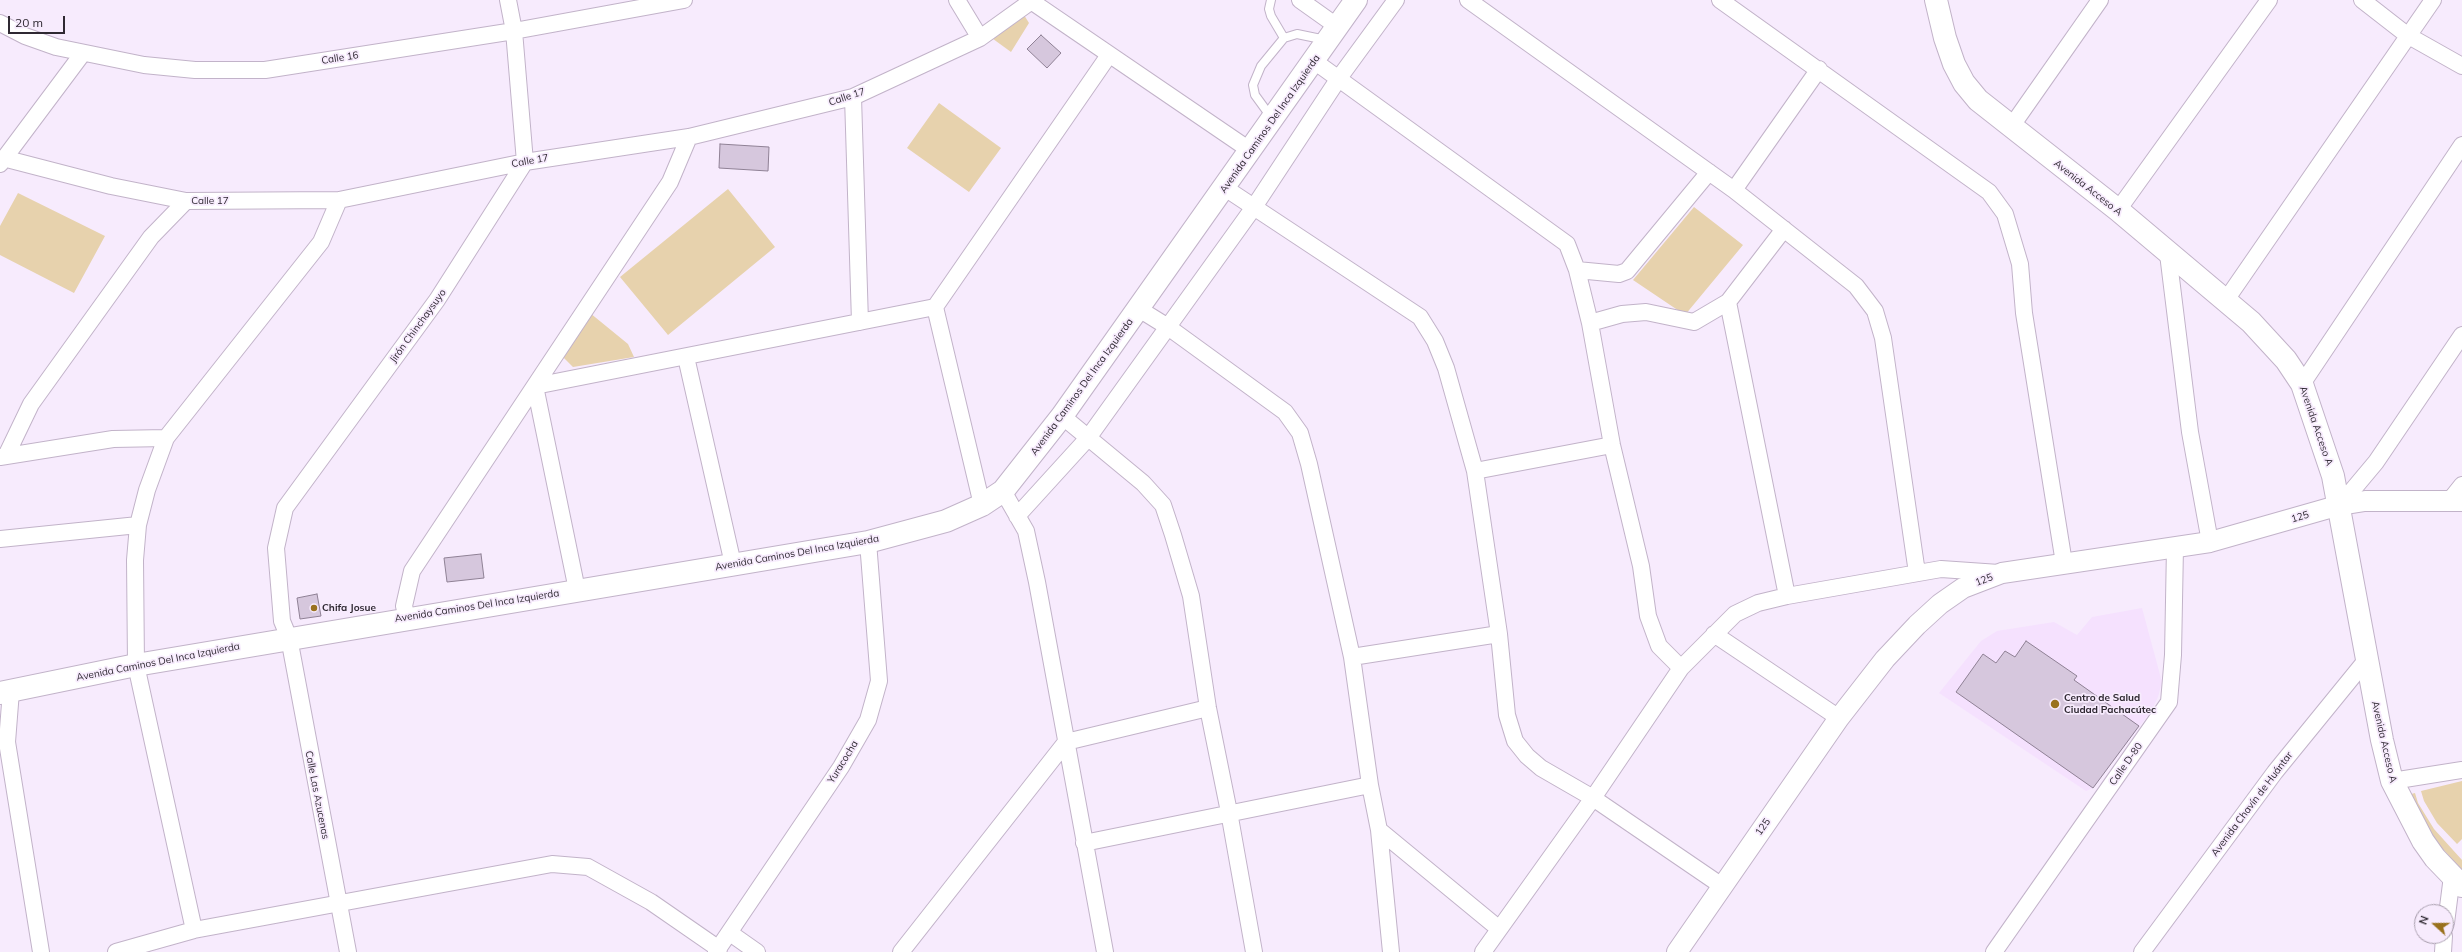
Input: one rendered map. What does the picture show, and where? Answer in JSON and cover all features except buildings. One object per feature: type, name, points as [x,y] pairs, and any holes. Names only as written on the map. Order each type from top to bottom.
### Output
[{"type":"main road","name":"Avenida Caminos Del Inca Izquierda","points":[[4,697],[136,665],[407,618],[868,542],[946,521],[982,505],[1004,492],[1062,416],[1225,188],[1356,0]]},
{"type":"main road","name":"Avenida Acceso A","points":[[1936,0],[1945,38],[1964,83],[1978,100],[2118,210],[2168,254],[2226,300],[2270,341],[2302,384],[2324,447],[2340,506],[2367,659],[2392,781],[2403,806],[2423,842],[2457,881]]},
{"type":"street","points":[[508,0],[514,31],[525,162]]},
{"type":"street","name":"Calle 16","points":[[0,23],[25,36],[56,47],[144,65],[195,70],[265,70],[514,31],[684,0]]},
{"type":"street","points":[[957,0],[980,38]]},
{"type":"street","points":[[1300,0],[1333,34]]},
{"type":"street","points":[[1017,516],[1088,438],[1254,207],[1339,78],[1396,0]]},
{"type":"street","points":[[1468,0],[1734,190],[1856,286],[1875,312],[1889,366],[1918,573]]},
{"type":"street","points":[[1720,0],[1819,69],[1989,192],[2005,214],[2020,264],[2024,313],[2064,563]]},
{"type":"street","points":[[2011,127],[2100,0]]},
{"type":"street","points":[[2118,210],[2269,0]]},
{"type":"street","points":[[2362,0],[2407,35],[2462,66]]},
{"type":"street","points":[[2226,300],[2407,35],[2433,0]]},
{"type":"street","points":[[1032,1],[1108,55],[1251,151]]},
{"type":"street","name":"Calle 17","points":[[2,161],[111,186],[186,201],[339,200],[525,162],[689,137],[853,97],[980,38],[1032,1]]},
{"type":"street","points":[[2,161],[83,53]]},
{"type":"street","points":[[535,386],[935,307],[1108,55]]},
{"type":"street","points":[[1314,61],[1567,244],[1577,270],[1590,323],[1612,445],[1641,566],[1648,616],[1659,646],[1681,668]]},
{"type":"street","points":[[1734,190],[1819,69]]},
{"type":"street","points":[[853,97],[860,322]]},
{"type":"street","points":[[407,618],[404,606],[412,571],[670,182],[689,137]]},
{"type":"street","points":[[2302,384],[2462,146]]},
{"type":"street","name":"Jirón Chinchaysuyo","points":[[289,638],[282,621],[276,548],[285,508],[437,300],[525,162]]},
{"type":"street","points":[[1577,270],[1619,274],[1627,271],[1709,172]]},
{"type":"street","points":[[1225,188],[1420,317],[1435,341],[1446,368],[1475,471],[1499,634],[1507,715],[1515,741],[1527,756],[1541,768],[1593,798],[1722,886]]},
{"type":"street","points":[[194,930],[136,665],[135,560],[138,525],[147,490],[166,438],[321,242],[339,200]]},
{"type":"street","points":[[3,457],[31,404],[151,237],[186,201]]},
{"type":"street","points":[[1590,323],[1622,314],[1646,312],[1694,322],[1728,302],[1784,228]]},
{"type":"street","points":[[2168,254],[2190,432],[2210,542]]},
{"type":"street","points":[[1728,302],[1787,596]]},
{"type":"street","points":[[935,307],[982,505]]},
{"type":"street","points":[[1139,309],[1168,327],[1285,412],[1300,433],[1311,471],[1352,657],[1370,785],[1379,830],[1391,952]]},
{"type":"street","points":[[2340,506],[2376,462],[2462,335]]},
{"type":"street","points":[[686,357],[733,564]]},
{"type":"street","points":[[535,386],[577,590]]},
{"type":"street","points":[[1062,416],[1143,483],[1163,505],[1191,596],[1208,708],[1229,812],[1254,952]]},
{"type":"street","points":[[3,457],[113,439],[166,438]]},
{"type":"street","points":[[1475,471],[1612,445]]},
{"type":"street","points":[[1004,492],[1026,532],[1037,582],[1105,952]]},
{"type":"street","name":"125","points":[[1677,952],[1839,718],[1885,659],[1940,604],[1963,588],[2002,573],[2210,542],[2340,506],[2366,501],[2458,495]]},
{"type":"street","points":[[0,539],[138,525]]},
{"type":"street","name":"Yuracocha","points":[[718,950],[841,767],[868,720],[879,681],[868,542]]},
{"type":"street","name":"Calle D-80","points":[[1994,952],[2169,702],[2173,655],[2175,548]]},
{"type":"street","points":[[1483,952],[1498,928],[1593,798],[1681,668],[1735,614],[1758,603],[1787,596],[1941,569],[2002,573]]},
{"type":"street","points":[[1352,657],[1499,634]]},
{"type":"street","points":[[1714,634],[1839,718]]},
{"type":"street","name":"Calle Las Azucenas","points":[[289,638],[348,952]]},
{"type":"street","name":"Avenida Chavín de Huántar","points":[[2142,952],[2275,772],[2367,659]]},
{"type":"street","points":[[4,697],[7,742],[41,952]]},
{"type":"street","points":[[901,952],[1066,742],[1208,708]]},
{"type":"street","points":[[2392,781],[2462,770]]},
{"type":"street","points":[[1084,843],[1229,812],[1370,785]]},
{"type":"street","points":[[1379,830],[1498,928]]},
{"type":"street","points":[[116,952],[194,930],[338,905],[552,864],[588,867],[651,902],[718,950]]},
{"type":"street","points":[[2451,904],[2457,881]]},
{"type":"street","points":[[730,933],[757,952]]},
{"type":"lane","points":[[1271,0],[1269,9],[1271,16],[1284,38]]},
{"type":"lane","points":[[1273,120],[1255,95],[1253,86],[1261,66],[1284,38],[1297,34],[1333,34]]},
{"type":"shaded area","points":[[1024,15],[1029,23],[1011,52],[989,36]]},
{"type":"shaded area","points":[[939,103],[1001,148],[969,192],[907,148]]},
{"type":"shaded area","points":[[728,189],[775,247],[668,335],[620,277]]},
{"type":"shaded area","points":[[18,193],[105,236],[74,293],[0,255],[0,226]]},
{"type":"shaded area","points":[[1694,207],[1743,245],[1685,315],[1633,280]]},
{"type":"shaded area","points":[[590,313],[628,344],[634,357],[573,367],[560,354]]},
{"type":"shaded area","name":"Centro de Salud Ciudad Pachacútec","points":[[2142,608],[2162,682],[2158,697],[2152,710],[2093,788],[2086,791],[1939,693],[1981,641],[1997,631],[2054,622],[2077,635],[2092,617]]},
{"type":"shaded area","points":[[2462,781],[2462,839],[2457,844],[2437,823],[2424,801],[2421,791]]},
{"type":"shaded area","points":[[2415,793],[2418,803],[2434,829],[2462,860],[2462,870],[2428,833],[2407,795]]},
{"type":"place","name":"Chifa Josue","points":[[314,608]]},
{"type":"place","name":"Centro de Salud Ciudad Pachacútec","points":[[2055,704]]}]
